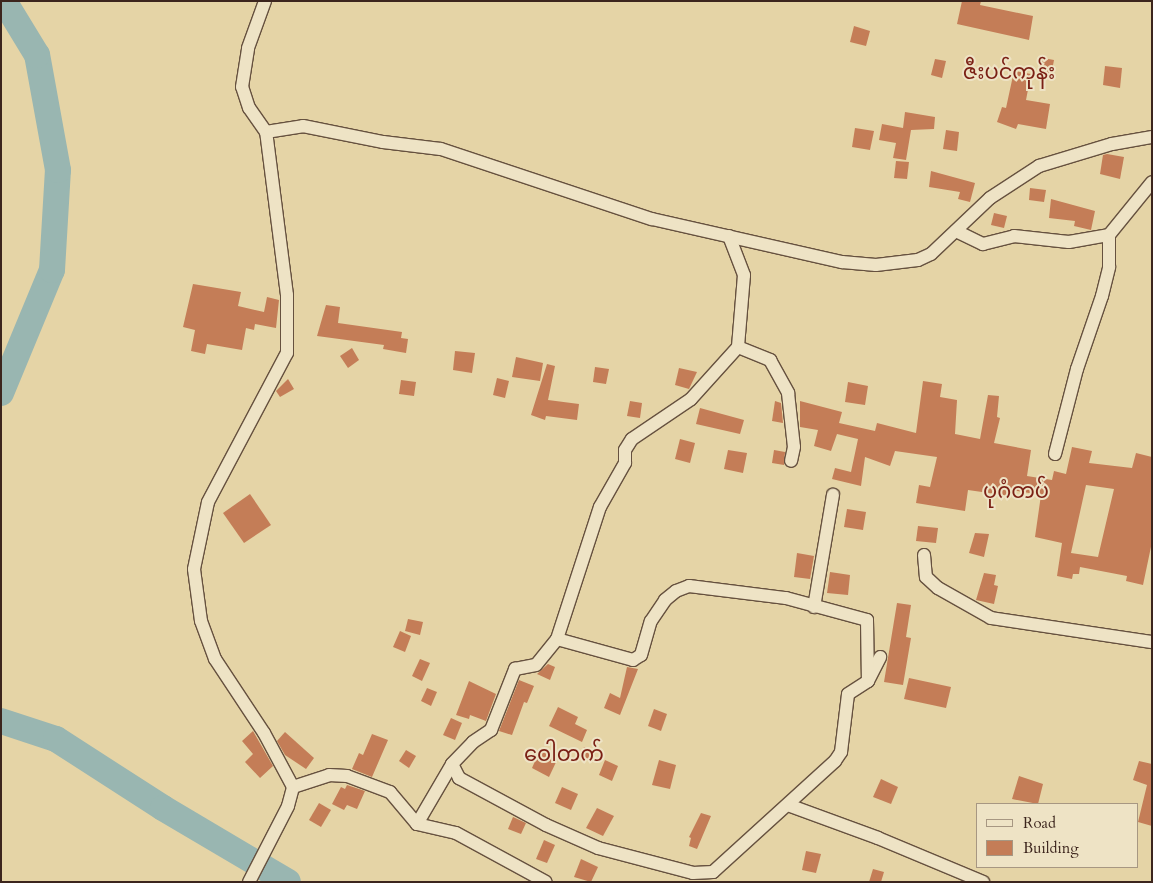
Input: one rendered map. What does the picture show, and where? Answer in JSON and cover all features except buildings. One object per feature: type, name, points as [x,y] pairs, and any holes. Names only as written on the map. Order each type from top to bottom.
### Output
[{"type":"street","points":[[266,1],[248,48],[242,87],[249,108],[266,132],[287,295],[287,353],[208,502],[194,569],[200,621],[215,659],[264,733],[294,787]]},
{"type":"street","points":[[266,132],[303,126],[383,142],[441,149],[652,219],[842,262],[876,265],[918,260],[931,254],[990,198],[1039,166],[1112,144],[1152,137]]},
{"type":"street","points":[[1055,454],[1077,370],[1102,296],[1109,268],[1110,235],[1152,182]]},
{"type":"street","points":[[956,231],[983,244],[1014,236],[1068,242],[1110,235]]},
{"type":"street","points":[[417,824],[452,764],[473,742],[491,730],[516,669],[536,665],[557,639],[600,507],[625,463],[625,450],[632,438],[691,399],[738,347],[744,275],[729,236]]},
{"type":"street","points":[[738,347],[770,360],[788,393],[794,447],[791,461]]},
{"type":"street","points":[[814,607],[833,495]]},
{"type":"street","points":[[924,555],[926,577],[938,588],[991,618],[1152,642]]},
{"type":"street","points":[[557,639],[633,660],[641,655],[651,621],[664,600],[676,591],[690,586],[786,598],[867,620],[868,681]]},
{"type":"street","points":[[452,764],[459,778],[598,848],[712,877],[788,805],[820,778],[841,752],[848,694],[868,681],[880,657]]},
{"type":"street","points":[[250,882],[275,832],[294,787],[328,775],[347,776],[390,792],[417,824],[456,833],[546,882]]},
{"type":"street","points":[[788,805],[878,838],[983,882]]},
{"type":"waterway","points":[[1,393],[52,270],[58,170],[37,55],[4,1]]},
{"type":"waterway","points":[[1,721],[56,739],[163,808],[288,882]]},
{"type":"district","name":"ဇီးပင်ကုန်း","points":[[1009,73]]},
{"type":"district","name":"ပုဂံတပ်","points":[[1016,492]]},
{"type":"district","name":"ဝေါတက်","points":[[564,755]]}]
